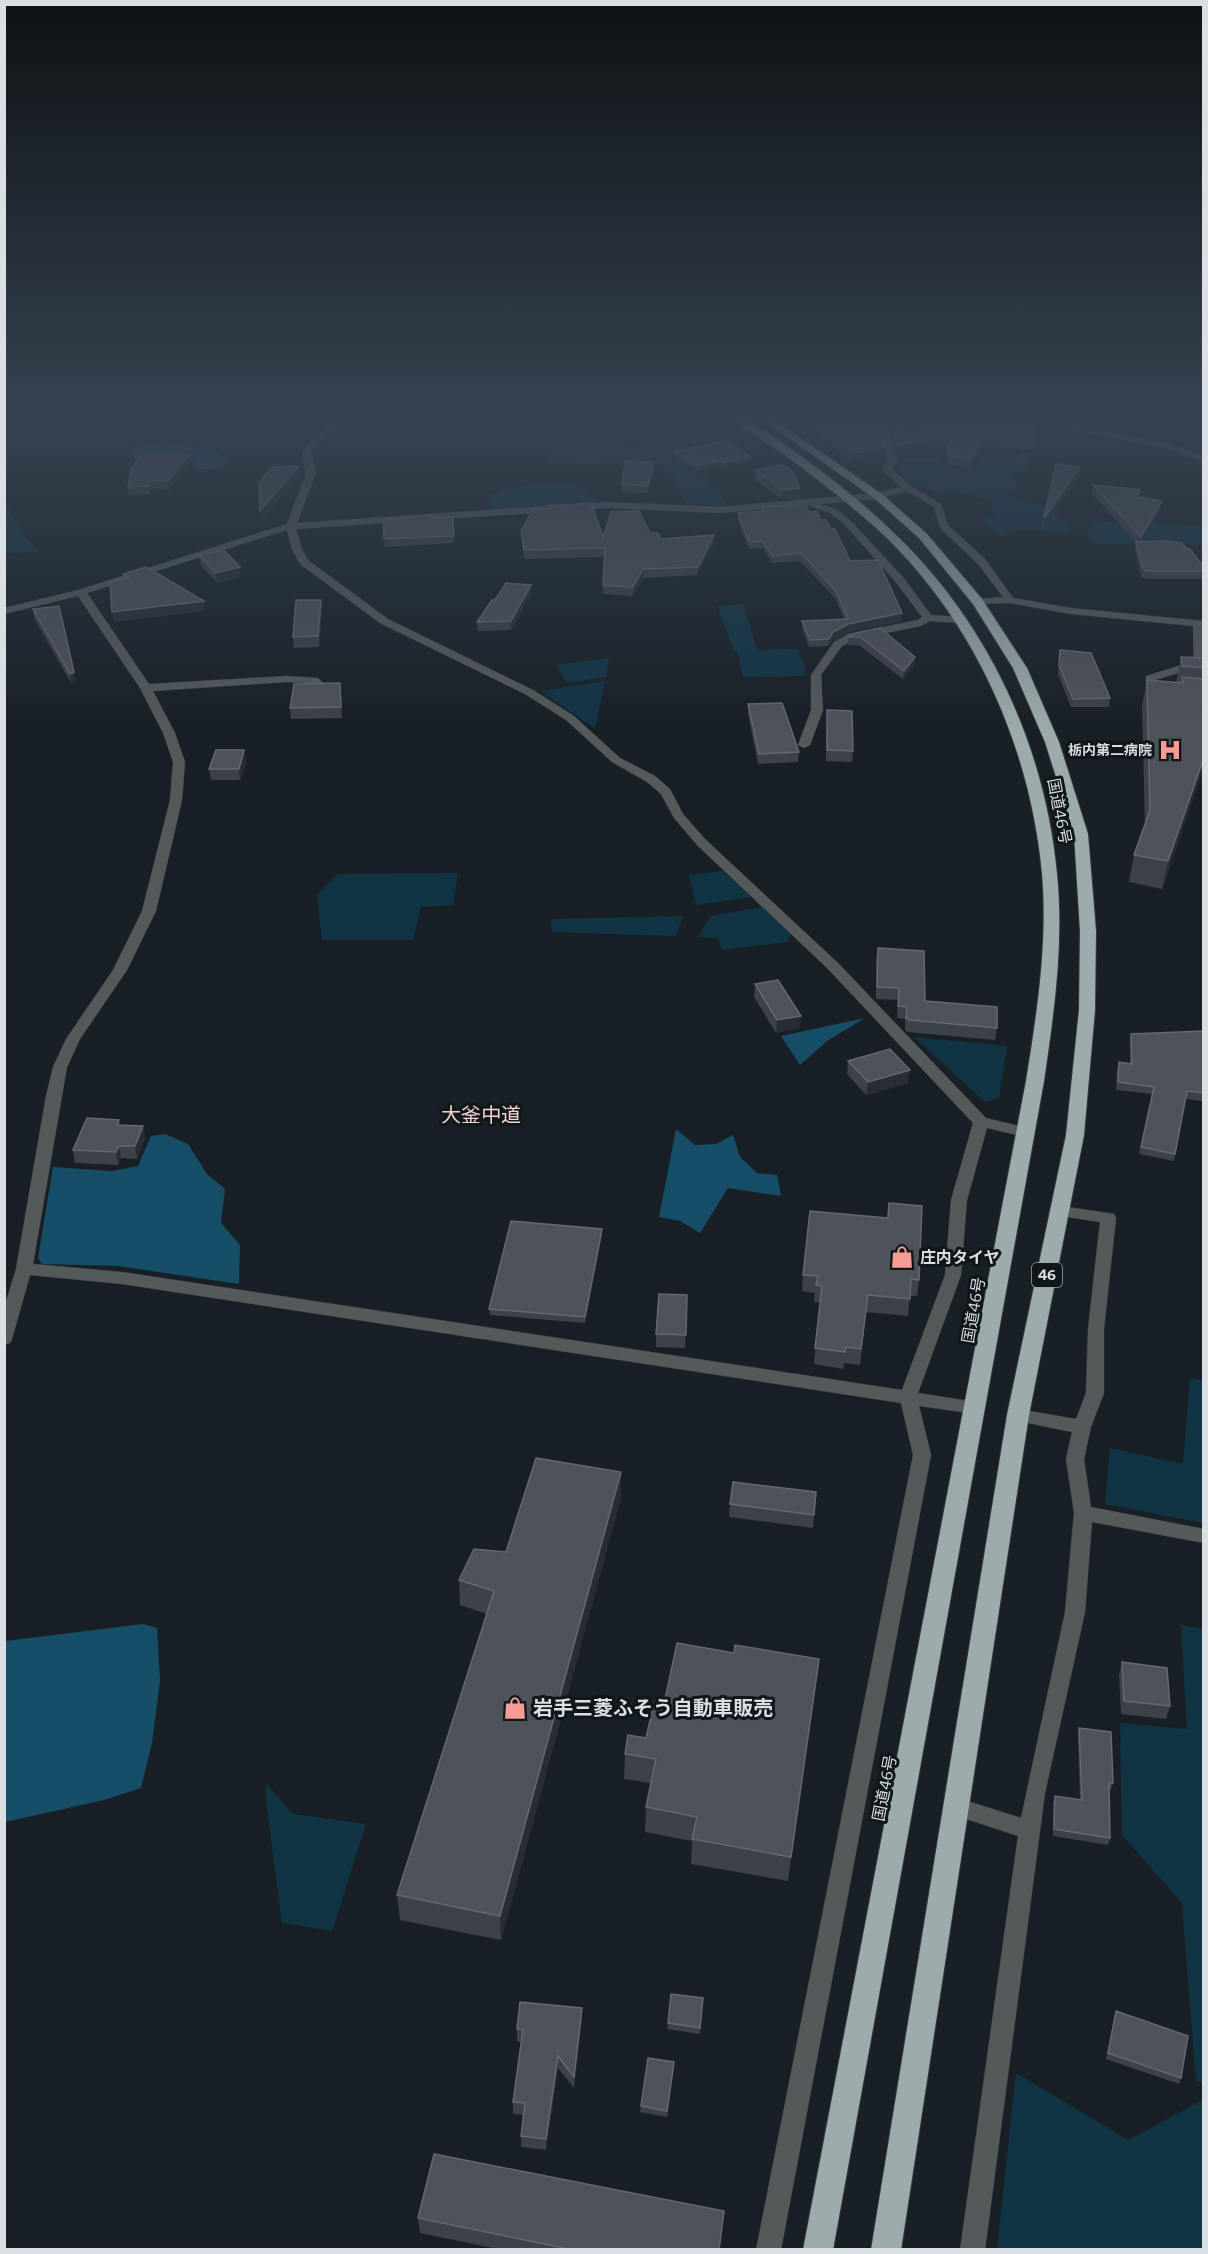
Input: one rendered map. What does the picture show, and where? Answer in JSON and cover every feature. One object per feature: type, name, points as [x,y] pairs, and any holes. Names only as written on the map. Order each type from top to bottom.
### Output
[{"type":"highway","name":"国道46号","points":[[818,2250],[1026,1132],[1047,1008],[1051,927],[1046,832],[1022,742],[990,668],[961,620],[927,574],[874,520]]},
{"type":"highway","name":"国道46号","points":[[886,2250],[1018,1415],[1075,1135],[1087,1010],[1088,931],[1081,834],[1052,742],[1020,668],[978,602],[923,536],[905,520]]},
{"type":"street","points":[[293,520],[291,526],[297,549],[304,562],[384,621],[529,692],[588,732],[600,747],[616,760],[651,778],[666,792],[678,814],[702,843],[833,966],[981,1122],[1026,1132]]},
{"type":"street","points":[[4,611],[81,592],[291,526],[378,520]]},
{"type":"street","points":[[843,520],[899,579],[928,618]]},
{"type":"street","points":[[942,520],[943,526],[982,562],[1010,600]]},
{"type":"street","points":[[4,1339],[24,1269],[53,1096],[60,1067],[73,1039],[120,970],[149,911],[176,800],[179,762],[169,733],[146,688],[81,592]]},
{"type":"street","points":[[978,602],[1010,600],[1071,611],[1201,623],[1201,664],[1150,678],[1150,695],[1172,697]]},
{"type":"street","points":[[804,745],[817,710],[816,675],[838,644],[852,636],[921,623],[928,618],[961,620]]},
{"type":"street","points":[[146,688],[286,679],[314,680],[322,688]]},
{"type":"street","points":[[768,2250],[922,1455],[908,1397],[953,1275],[960,1200],[981,1122]]},
{"type":"street","points":[[972,2250],[1035,1793],[1075,1612],[1083,1513],[1075,1459],[1082,1427],[1095,1393],[1096,1329],[1108,1218],[1060,1211]]},
{"type":"street","points":[[24,1269],[122,1278],[976,1408]]},
{"type":"street","points":[[1018,1415],[1082,1427]]},
{"type":"street","points":[[1083,1513],[1203,1536]]},
{"type":"street","points":[[955,1806],[1030,1830]]},
{"type":"shaded area","points":[[4,520],[15,520],[39,552],[5,553]]},
{"type":"shaded area","points":[[984,520],[1062,520],[1070,528],[1068,533],[1017,529],[1001,537],[985,524]]},
{"type":"shaded area","points":[[1129,521],[1203,526],[1203,545],[1094,544],[1087,535],[1094,524],[1099,522]]},
{"type":"shaded area","points":[[743,604],[757,650],[796,649],[806,667],[804,676],[743,677],[737,651],[734,651],[717,606]]},
{"type":"shaded area","points":[[609,658],[606,677],[567,683],[556,665]]},
{"type":"shaded area","points":[[605,681],[595,729],[541,691]]},
{"type":"shaded area","points":[[723,871],[752,897],[696,905],[689,875]]},
{"type":"shaded area","points":[[458,873],[453,905],[421,907],[413,940],[322,940],[317,895],[338,874]]},
{"type":"shaded area","points":[[762,907],[791,935],[787,942],[722,950],[718,938],[698,937],[710,916]]},
{"type":"shaded area","points":[[683,916],[676,936],[552,932],[551,919]]},
{"type":"shaded area","points":[[865,1018],[827,1041],[800,1065],[781,1036]]},
{"type":"shaded area","points":[[914,1037],[1007,1046],[999,1098],[985,1102]]},
{"type":"shaded area","points":[[676,1129],[695,1145],[716,1144],[733,1135],[740,1157],[757,1173],[777,1175],[781,1196],[728,1188],[700,1233],[680,1221],[659,1217]]},
{"type":"shaded area","points":[[165,1134],[188,1144],[207,1174],[225,1189],[221,1223],[240,1245],[239,1284],[118,1266],[42,1264],[38,1258],[53,1167],[112,1171],[138,1166],[151,1136]]},
{"type":"shaded area","points":[[1190,1378],[1203,1380],[1203,1523],[1105,1504],[1110,1448],[1183,1464]]},
{"type":"shaded area","points":[[143,1624],[157,1628],[160,1681],[152,1743],[141,1788],[104,1800],[5,1822],[5,1641]]},
{"type":"shaded area","points":[[1181,1625],[1204,1629],[1203,2083],[1196,2081],[1182,1903],[1122,1835],[1120,1723],[1187,1729]]},
{"type":"shaded area","points":[[266,1783],[293,1814],[366,1824],[332,1931],[282,1923],[266,1801]]},
{"type":"shaded area","points":[[1016,2073],[1128,2140],[1203,2100],[1203,2249],[997,2249]]},
{"type":"building","points":[[383,520],[453,520],[454,536],[384,539]]},
{"type":"building","points":[[527,520],[597,520],[603,537],[608,520],[644,520],[650,533],[658,533],[660,539],[714,535],[698,567],[643,569],[633,587],[603,585],[605,548],[524,550],[521,531]]},
{"type":"building","points":[[741,520],[826,520],[831,529],[835,529],[850,561],[878,560],[902,613],[848,624],[833,632],[829,639],[810,640],[802,621],[848,619],[836,591],[801,553],[772,556],[763,541],[749,542]]},
{"type":"building","points":[[1125,520],[1151,520],[1141,537]]},
{"type":"building","points":[[1136,542],[1182,543],[1190,549],[1203,566],[1203,571],[1146,571],[1143,568]]},
{"type":"building","points":[[224,550],[240,567],[215,573],[199,555]]},
{"type":"building","points":[[146,567],[204,601],[112,612],[110,582],[129,578],[123,574]]},
{"type":"building","points":[[506,583],[531,585],[511,621],[477,622],[492,600],[495,600]]},
{"type":"building","points":[[296,600],[321,600],[318,636],[293,637]]},
{"type":"building","points":[[59,606],[74,672],[70,674],[33,609]]},
{"type":"building","points":[[880,628],[915,657],[904,671],[860,637],[848,637]]},
{"type":"building","points":[[1060,650],[1091,653],[1110,698],[1073,699],[1059,665]]},
{"type":"building","points":[[1181,657],[1203,658],[1203,668],[1182,666]]},
{"type":"building","name":"栃内第二病院","points":[[1182,677],[1203,679],[1203,760],[1168,861],[1134,855],[1150,810],[1147,680],[1183,683]]},
{"type":"building","points":[[340,683],[341,707],[290,708],[294,684]]},
{"type":"building","points":[[782,703],[799,752],[759,754],[748,704]]},
{"type":"building","points":[[827,710],[852,711],[853,751],[827,750]]},
{"type":"building","points":[[216,750],[244,750],[239,769],[209,769]]},
{"type":"building","points":[[878,948],[924,951],[925,1001],[997,1007],[997,1028],[906,1018],[907,1007],[898,1006],[899,988],[877,987]]},
{"type":"building","points":[[778,980],[801,1016],[777,1020],[755,984]]},
{"type":"building","points":[[1203,1031],[1203,1093],[1187,1091],[1175,1154],[1141,1147],[1154,1087],[1118,1082],[1119,1062],[1132,1064],[1131,1034]]},
{"type":"building","points":[[890,1049],[910,1070],[868,1082],[848,1061]]},
{"type":"building","points":[[87,1118],[119,1120],[117,1125],[143,1126],[135,1146],[119,1146],[116,1152],[73,1150]]},
{"type":"building","points":[[889,1203],[922,1206],[919,1280],[911,1279],[910,1299],[868,1295],[861,1349],[846,1347],[845,1352],[815,1348],[822,1286],[816,1285],[818,1276],[803,1275],[810,1211],[888,1218]]},
{"type":"building","points":[[511,1221],[602,1229],[585,1317],[489,1309]]},
{"type":"building","points":[[659,1294],[687,1295],[686,1335],[656,1334]]},
{"type":"building","name":"岩手三菱ふそう自動車販売","points":[[536,1458],[621,1472],[500,1916],[397,1895],[494,1591],[459,1580],[474,1549],[506,1552]]},
{"type":"building","points":[[733,1482],[816,1492],[814,1515],[730,1504]]},
{"type":"building","points":[[677,1643],[734,1653],[735,1645],[819,1659],[791,1857],[692,1839],[697,1817],[646,1807],[656,1759],[625,1754],[628,1735],[646,1738],[654,1703],[664,1704]]},
{"type":"building","points":[[1122,1662],[1167,1668],[1170,1706],[1124,1701]]},
{"type":"building","points":[[1079,1728],[1111,1732],[1113,1783],[1109,1783],[1110,1838],[1054,1829],[1055,1796],[1082,1800]]},
{"type":"building","points":[[671,1994],[703,1998],[700,2028],[668,2023]]},
{"type":"building","points":[[520,2002],[582,2008],[574,2077],[558,2056],[546,2139],[521,2136],[525,2103],[513,2102],[523,2030],[517,2029]]},
{"type":"building","points":[[1116,2011],[1188,2036],[1181,2078],[1108,2053]]},
{"type":"building","points":[[648,2058],[674,2062],[667,2111],[641,2106]]},
{"type":"building","points":[[434,2154],[724,2211],[719,2250],[573,2250],[418,2218]]},
{"type":"place","name":"栃内第二病院","points":[[1170,750]]},
{"type":"place","name":"庄内タイヤ","points":[[902,1257]]},
{"type":"place","name":"岩手三菱ふそう自動車販売","points":[[515,1708]]},
{"type":"district","name":"大釜中道","points":[[481,1115]]}]
